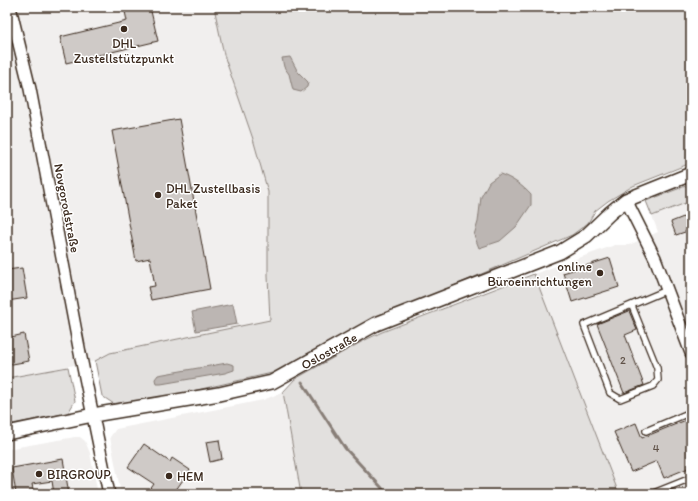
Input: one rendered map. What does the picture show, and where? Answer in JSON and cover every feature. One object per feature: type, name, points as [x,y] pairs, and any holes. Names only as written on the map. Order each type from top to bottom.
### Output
[{"type":"street","name":"Novgorodstraße","points":[[10,7],[30,89],[109,494]]},
{"type":"street","name":"Oslostraße","points":[[7,433],[93,415],[219,394],[272,382],[376,324],[560,252],[586,236],[626,200],[691,174]]},
{"type":"street","points":[[626,200],[655,258],[691,353]]},
{"type":"lane","points":[[632,306],[657,368],[658,380],[653,386],[620,398],[610,393],[584,325],[667,290]]},
{"type":"lane","points":[[646,431],[691,412]]},
{"type":"lane","points":[[651,494],[691,478]]},
{"type":"shaded area","points":[[7,7],[214,7],[224,55],[253,139],[268,192],[268,276],[270,320],[110,353],[95,361],[7,378]]},
{"type":"shaded area","points":[[214,7],[691,7],[691,163],[633,186],[608,201],[595,211],[588,223],[572,235],[349,331],[272,373],[166,397],[114,404],[102,396],[95,361],[110,353],[270,320],[268,276],[268,192],[253,139],[224,55]]},
{"type":"shaded area","points":[[290,57],[298,72],[308,82],[307,87],[301,92],[293,90],[289,74],[284,67],[282,58]]},
{"type":"shaded area","points":[[500,174],[521,185],[531,195],[531,205],[516,227],[500,241],[479,248],[474,235],[478,222],[481,197],[489,182]]},
{"type":"shaded area","points":[[691,184],[691,201],[652,216],[646,201]]},
{"type":"shaded area","points":[[691,201],[691,494],[619,494],[534,274],[615,245],[629,245],[658,232],[652,216]]},
{"type":"shaded area","points":[[534,274],[619,494],[301,494],[283,392],[295,379],[382,332]]},
{"type":"shaded area","points":[[233,304],[237,324],[196,331],[192,312]]},
{"type":"shaded area","points":[[227,363],[234,365],[234,370],[225,373],[156,384],[155,379],[158,375]]},
{"type":"shaded area","points":[[68,367],[75,401],[68,413],[7,425],[7,378]]},
{"type":"shaded area","points":[[283,392],[301,494],[121,494],[110,437],[116,429],[263,400]]},
{"type":"shaded area","points":[[80,437],[85,441],[90,453],[98,494],[7,494],[7,449]]},
{"type":"building","name":"DHL Zustellstützpunkt","points":[[124,7],[150,7],[158,41],[66,63],[60,37],[127,21]]},
{"type":"building","name":"DHL Zustellbasis Paket","points":[[179,119],[210,289],[151,300],[148,287],[155,286],[150,258],[136,261],[112,131]]},
{"type":"building","points":[[691,214],[691,230],[676,235],[671,222]]},
{"type":"building","points":[[610,258],[619,287],[572,302],[563,273]]},
{"type":"building","points":[[22,268],[27,298],[7,301],[7,270]]},
{"type":"building","points":[[629,311],[637,330],[625,335],[644,385],[624,393],[597,324]]},
{"type":"building","points":[[24,334],[29,361],[7,365],[7,338]]},
{"type":"building","points":[[691,418],[691,467],[664,478],[657,461],[631,472],[614,432],[636,423],[642,438]]},
{"type":"building","points":[[219,440],[222,459],[210,462],[206,442]]},
{"type":"building","points":[[144,444],[170,462],[172,458],[190,470],[173,494],[147,494],[154,484],[128,467]]},
{"type":"building","name":"BIRGROUP","points":[[63,459],[69,494],[54,494],[52,481],[32,484],[34,494],[16,494],[12,468]]},
{"type":"waterway","points":[[302,382],[345,448],[386,494]]},
{"type":"place","name":"DHL Zustellstützpunkt","points":[[124,29]]},
{"type":"place","name":"DHL Zustellbasis Paket","points":[[158,195]]},
{"type":"place","name":"online Büroeinrichtungen","points":[[600,273]]},
{"type":"place","name":"BIRGROUP","points":[[39,474]]},
{"type":"place","name":"HEM","points":[[169,476]]}]
